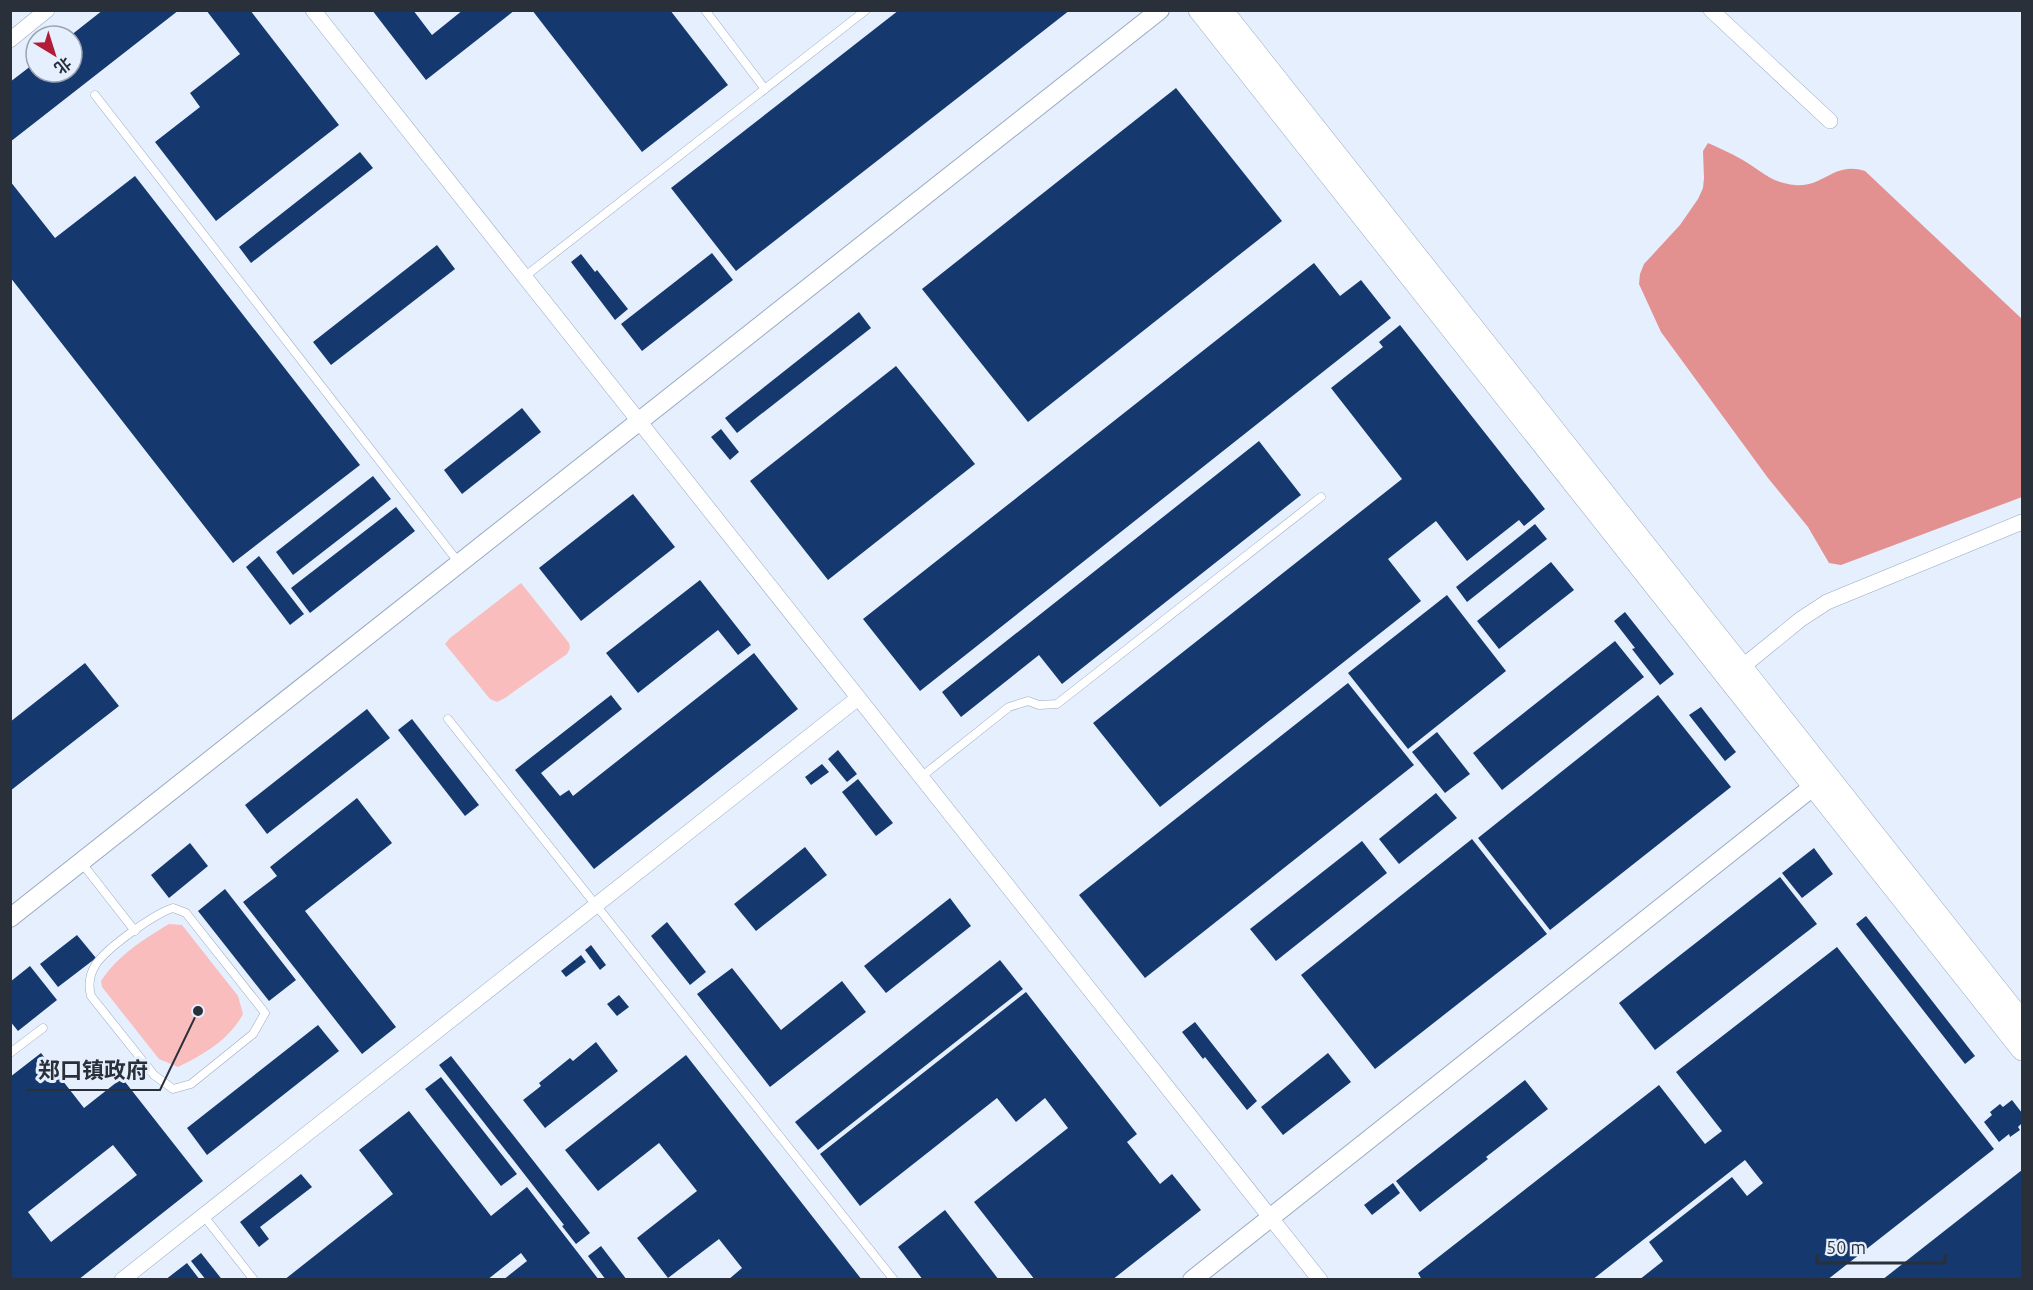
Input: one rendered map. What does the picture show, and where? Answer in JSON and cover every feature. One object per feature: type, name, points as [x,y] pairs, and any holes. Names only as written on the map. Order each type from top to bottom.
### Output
[{"type":"main road","points":[[1199,10],[1821,781],[2022,1021]]},
{"type":"main road","points":[[1222,10],[1742,667],[1821,781],[2022,1050]]},
{"type":"street","points":[[10,40],[47,10]]},
{"type":"street","points":[[313,10],[1320,1280]]},
{"type":"street","points":[[10,918],[1160,10]]},
{"type":"street","points":[[1711,10],[1830,121]]},
{"type":"street","points":[[1742,667],[1801,619],[1827,602],[2022,522]]},
{"type":"street","points":[[122,1280],[858,698]]},
{"type":"street","points":[[1192,1280],[1821,781]]},
{"type":"lane","points":[[705,10],[765,89]]},
{"type":"lane","points":[[524,277],[866,10]]},
{"type":"lane","points":[[95,95],[460,564]]},
{"type":"lane","points":[[921,777],[1009,707],[1028,701],[1040,705],[1057,704],[1321,498]]},
{"type":"lane","points":[[448,719],[894,1280]]},
{"type":"lane","points":[[81,862],[135,931]]},
{"type":"lane","points":[[173,908],[186,913],[265,1012],[253,1034],[191,1084],[173,1089],[154,1075],[91,996],[88,984],[97,963],[135,931],[161,912],[173,908]]},
{"type":"lane","points":[[10,1053],[43,1028]]},
{"type":"lane","points":[[203,1215],[254,1280]]},
{"type":"shaded area","points":[[1708,143],[1737,157],[1772,179],[1786,184],[1813,183],[1845,169],[1865,171],[2022,319],[2022,497],[1841,565],[1829,563],[1808,527],[1768,478],[1661,332],[1639,284],[1644,264],[1680,225],[1698,199],[1703,188],[1703,151]]},
{"type":"shaded area","points":[[521,583],[569,643],[570,648],[567,654],[497,702],[490,699],[445,644]]},
{"type":"shaded area","points":[[169,924],[182,925],[238,996],[243,1014],[223,1039],[178,1067],[159,1059],[102,987],[101,981],[123,956]]},
{"type":"building","points":[[103,10],[179,10],[10,142],[10,82],[24,71],[24,84],[84,84],[84,25]]},
{"type":"building","points":[[206,10],[250,10],[339,125],[216,221],[155,142],[200,107],[190,93],[240,54]]},
{"type":"building","points":[[372,10],[413,10],[432,35],[463,10],[515,10],[426,80]]},
{"type":"building","points":[[532,10],[670,10],[728,85],[642,152]]},
{"type":"building","points":[[899,10],[1070,10],[736,271],[671,188]]},
{"type":"building","points":[[1176,88],[1282,221],[1028,422],[922,289]]},
{"type":"building","points":[[360,152],[373,168],[251,263],[239,247]]},
{"type":"building","points":[[135,176],[360,465],[233,563],[10,277],[10,181],[55,238]]},
{"type":"building","points":[[437,245],[455,269],[331,365],[313,342]]},
{"type":"building","points":[[712,253],[733,280],[642,351],[621,324]]},
{"type":"building","points":[[581,254],[628,309],[615,320],[571,262]]},
{"type":"building","points":[[1314,263],[1340,296],[1361,280],[1391,318],[920,691],[863,619]]},
{"type":"building","points":[[859,312],[871,328],[737,433],[725,418]]},
{"type":"building","points":[[1400,325],[1545,509],[1524,526],[1519,520],[1467,561],[1436,521],[1388,559],[1421,601],[1160,807],[1093,723],[1402,479],[1331,388],[1383,347],[1379,342]]},
{"type":"building","points":[[896,366],[975,464],[828,580],[750,481]]},
{"type":"building","points":[[522,408],[541,432],[462,494],[444,470]]},
{"type":"building","points":[[721,429],[739,452],[730,460],[711,437]]},
{"type":"building","points":[[1259,441],[1301,495],[1062,684],[1039,655],[961,717],[942,692]]},
{"type":"building","points":[[373,476],[391,499],[293,575],[276,552]]},
{"type":"building","points":[[633,494],[675,547],[581,621],[539,568]]},
{"type":"building","points":[[396,507],[415,531],[310,613],[291,588]]},
{"type":"building","points":[[1535,524],[1547,539],[1467,602],[1456,587]]},
{"type":"building","points":[[259,556],[304,614],[290,625],[246,567]]},
{"type":"building","points":[[1551,562],[1574,590],[1499,649],[1477,621]]},
{"type":"building","points":[[700,580],[751,645],[738,655],[718,630],[638,693],[606,653]]},
{"type":"building","points":[[1447,595],[1506,671],[1408,749],[1348,673]]},
{"type":"building","points":[[1625,612],[1674,674],[1660,685],[1614,621]]},
{"type":"building","points":[[1615,641],[1644,677],[1502,790],[1473,753]]},
{"type":"building","points":[[754,653],[798,709],[594,869],[515,770],[611,695],[622,709],[541,773],[560,796],[569,790],[573,796]]},
{"type":"building","points":[[85,663],[119,706],[10,791],[10,722]]},
{"type":"building","points":[[1348,683],[1414,765],[1145,978],[1079,895]]},
{"type":"building","points":[[1658,695],[1731,787],[1550,930],[1478,838]]},
{"type":"building","points":[[1701,707],[1736,752],[1725,761],[1689,715]]},
{"type":"building","points":[[367,709],[390,738],[267,834],[245,805]]},
{"type":"building","points":[[412,719],[479,805],[465,816],[398,730]]},
{"type":"building","points":[[1437,732],[1470,774],[1445,793],[1412,752]]},
{"type":"building","points":[[838,750],[857,774],[847,782],[828,759]]},
{"type":"building","points":[[822,764],[829,772],[811,785],[805,777]]},
{"type":"building","points":[[858,779],[893,823],[876,836],[842,792]]},
{"type":"building","points":[[1436,793],[1457,818],[1399,864],[1379,839]]},
{"type":"building","points":[[357,798],[392,843],[305,911],[396,1027],[362,1054],[243,902],[277,876],[270,867]]},
{"type":"building","points":[[1472,839],[1547,934],[1375,1069],[1301,975]]},
{"type":"building","points":[[1362,841],[1387,873],[1276,961],[1250,929]]},
{"type":"building","points":[[190,843],[208,866],[169,898],[151,875]]},
{"type":"building","points":[[805,847],[827,875],[756,931],[734,904]]},
{"type":"building","points":[[1814,848],[1833,874],[1802,898],[1782,873]]},
{"type":"building","points":[[1780,877],[1817,924],[1655,1050],[1619,1003]]},
{"type":"building","points":[[225,889],[296,980],[269,1001],[198,911]]},
{"type":"building","points":[[950,898],[971,926],[886,993],[864,966]]},
{"type":"building","points":[[1866,916],[1975,1056],[1965,1064],[1856,924]]},
{"type":"building","points":[[667,922],[706,972],[690,985],[651,936]]},
{"type":"building","points":[[77,935],[96,958],[58,987],[40,964]]},
{"type":"building","points":[[591,945],[606,965],[600,970],[585,950]]},
{"type":"building","points":[[1837,947],[1994,1149],[1827,1280],[1639,1280],[1663,1261],[1649,1242],[1732,1177],[1747,1196],[1763,1183],[1745,1160],[1592,1280],[1422,1280],[1418,1273],[1659,1085],[1705,1144],[1722,1131],[1676,1072]]},
{"type":"building","points":[[581,955],[586,962],[566,977],[561,971]]},
{"type":"building","points":[[1000,960],[1023,989],[818,1150],[795,1122]]},
{"type":"building","points":[[30,966],[57,1000],[18,1031],[10,1021],[10,982]]},
{"type":"building","points":[[732,968],[781,1030],[842,981],[866,1012],[770,1087],[697,994]]},
{"type":"building","points":[[1026,992],[1137,1134],[1127,1142],[1160,1184],[1172,1174],[1201,1210],[1112,1280],[1035,1280],[974,1202],[1068,1128],[1045,1098],[1016,1122],[997,1098],[860,1206],[820,1154]]},
{"type":"building","points":[[619,995],[629,1007],[617,1016],[607,1004]]},
{"type":"building","points":[[1195,1022],[1257,1101],[1247,1110],[1182,1032]]},
{"type":"building","points":[[318,1025],[339,1051],[207,1155],[187,1128]]},
{"type":"building","points":[[596,1042],[618,1071],[545,1128],[523,1100],[541,1086],[539,1083],[570,1058],[573,1061]]},
{"type":"building","points":[[41,1053],[84,1108],[122,1078],[203,1181],[78,1280],[10,1280],[10,1077]],"holes":[[[113,1145],[137,1175],[51,1242],[28,1212]]]},
{"type":"building","points":[[1328,1053],[1351,1082],[1283,1135],[1261,1107]]},
{"type":"building","points":[[686,1055],[862,1280],[728,1280],[742,1268],[719,1239],[668,1278],[637,1238],[697,1191],[659,1143],[598,1191],[565,1150]]},
{"type":"building","points":[[451,1056],[590,1233],[576,1244],[562,1226],[564,1225],[439,1065]]},
{"type":"building","points":[[441,1077],[517,1174],[501,1186],[425,1089]]},
{"type":"building","points":[[1525,1080],[1548,1109],[1420,1212],[1396,1181]]},
{"type":"building","points":[[2012,1100],[2022,1113],[2022,1123],[2018,1127],[2020,1130],[2010,1137],[2009,1134],[1999,1142],[1984,1122],[1992,1115],[1990,1112],[2000,1104],[2003,1107]]},
{"type":"building","points":[[409,1111],[491,1216],[527,1187],[599,1280],[503,1280],[527,1261],[521,1253],[487,1280],[284,1280],[393,1194],[359,1150]]},
{"type":"building","points":[[2022,1170],[2022,1280],[1882,1280]]},
{"type":"building","points":[[301,1174],[312,1187],[260,1227],[269,1239],[259,1247],[240,1222]]},
{"type":"building","points":[[1393,1183],[1400,1193],[1372,1215],[1364,1205]]},
{"type":"building","points":[[945,1210],[999,1280],[923,1280],[898,1247]]},
{"type":"building","points":[[601,1246],[627,1280],[606,1280],[588,1256]]},
{"type":"building","points":[[201,1253],[222,1280],[206,1280],[191,1261]]},
{"type":"building","points":[[187,1263],[200,1280],[165,1280]]},
{"type":"place","name":"郑口镇政府","points":[[198,1011]]}]
